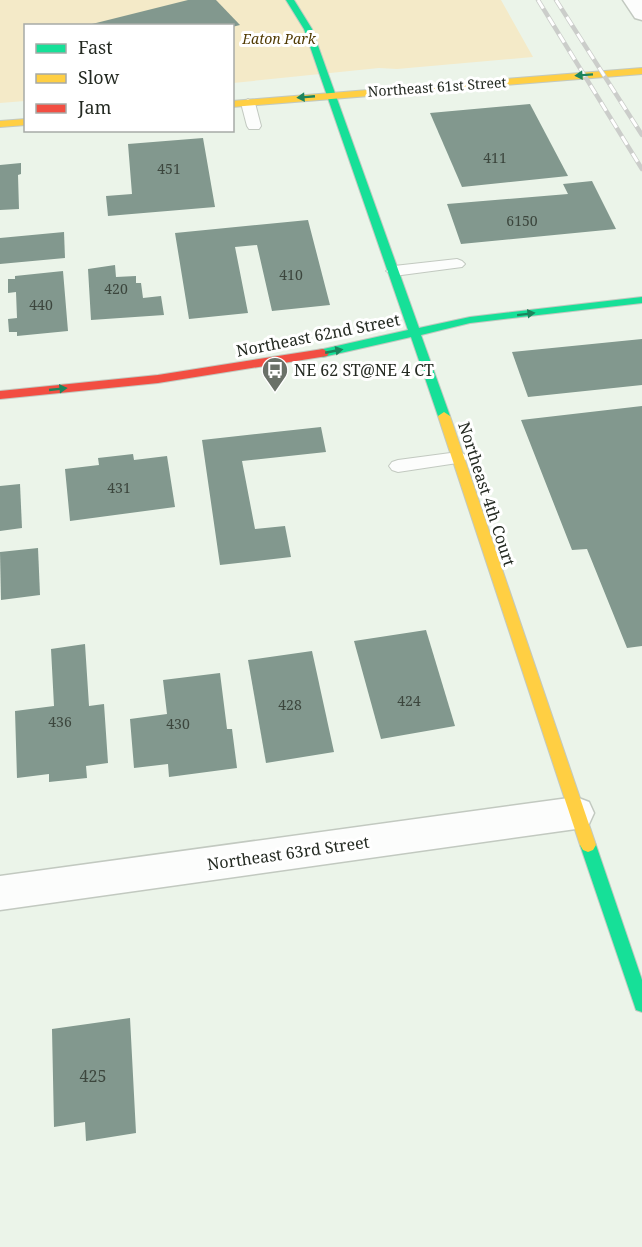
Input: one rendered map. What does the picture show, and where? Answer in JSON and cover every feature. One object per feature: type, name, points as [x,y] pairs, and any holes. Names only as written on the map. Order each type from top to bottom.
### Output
[{"type":"street","name":"Northeast 4th Court","points":[[290,0],[308,29],[416,332],[642,1004]]},
{"type":"street","name":"Northeast 61st Street","points":[[234,104],[642,71]]},
{"type":"street","points":[[0,124],[24,122]]},
{"type":"street","name":"Northeast 62nd Street","points":[[0,395],[158,379],[263,364],[470,320],[642,300]]},
{"type":"street","name":"Northeast 63rd Street","points":[[0,893],[576,813]]},
{"type":"lane","points":[[248,103],[254,126]]},
{"type":"lane","points":[[394,271],[457,264]]},
{"type":"lane","points":[[398,466],[458,458]]},
{"type":"lane","points":[[618,936],[642,932]]},
{"type":"green space","name":"Eaton Park","points":[[0,0],[501,0],[533,57],[397,69],[379,68],[234,83],[234,24],[24,24],[24,101],[0,103]]},
{"type":"building","points":[[188,0],[216,0],[240,25],[234,26],[234,24],[92,24]]},
{"type":"building","points":[[530,104],[568,176],[462,187],[430,113]]},
{"type":"building","points":[[203,138],[215,207],[108,216],[106,196],[132,194],[128,144]]},
{"type":"building","points":[[21,163],[21,174],[18,175],[19,209],[0,210],[0,165]]},
{"type":"building","points":[[592,181],[616,229],[461,244],[447,204],[568,194],[563,184]]},
{"type":"building","points":[[308,220],[330,305],[272,311],[257,245],[235,247],[248,313],[189,319],[175,233]]},
{"type":"building","points":[[64,232],[65,258],[0,264],[0,238]]},
{"type":"building","points":[[115,265],[116,277],[136,276],[136,283],[141,283],[143,298],[161,296],[164,315],[91,320],[88,269]]},
{"type":"building","points":[[63,271],[68,331],[17,336],[17,332],[9,332],[8,319],[17,318],[16,292],[8,293],[8,279],[15,279],[15,276]]},
{"type":"building","points":[[642,339],[642,385],[528,397],[512,352]]},
{"type":"building","points":[[642,406],[642,646],[627,648],[587,549],[572,550],[521,420]]},
{"type":"building","points":[[321,427],[326,452],[242,461],[255,529],[285,526],[291,557],[220,565],[202,440]]},
{"type":"building","points":[[133,454],[134,460],[167,456],[175,507],[70,521],[65,469],[99,465],[98,458]]},
{"type":"building","points":[[20,484],[22,528],[0,531],[0,486]]},
{"type":"building","points":[[38,548],[40,595],[1,600],[0,552]]},
{"type":"building","points":[[426,630],[455,726],[381,739],[354,641]]},
{"type":"building","points":[[85,644],[89,706],[104,704],[108,763],[86,766],[87,778],[49,782],[49,774],[17,778],[15,711],[54,706],[51,649]]},
{"type":"building","points":[[312,651],[334,752],[266,763],[248,660]]},
{"type":"building","points":[[220,673],[227,729],[232,729],[237,768],[169,777],[168,764],[134,768],[130,719],[167,714],[163,680]]},
{"type":"building","points":[[130,1018],[136,1133],[86,1141],[85,1122],[54,1127],[52,1029]]},
{"type":"railway","points":[[538,0],[642,169]]},
{"type":"railway","points":[[556,0],[642,135]]},
{"type":"traffic: fast","points":[[290,0],[308,29],[444,416]]},
{"type":"traffic: fast","points":[[323,353],[470,320],[642,300]]},
{"type":"traffic: fast","points":[[588,845],[642,1004]]},
{"type":"traffic: slow","points":[[234,104],[642,71]]},
{"type":"traffic: slow","points":[[0,124],[24,122]]},
{"type":"traffic: slow","points":[[444,416],[588,845]]},
{"type":"traffic: jam","points":[[0,395],[158,379],[323,353]]},
{"type":"place","name":"NE 62 ST@NE 4 CT","points":[[275,393]]}]
